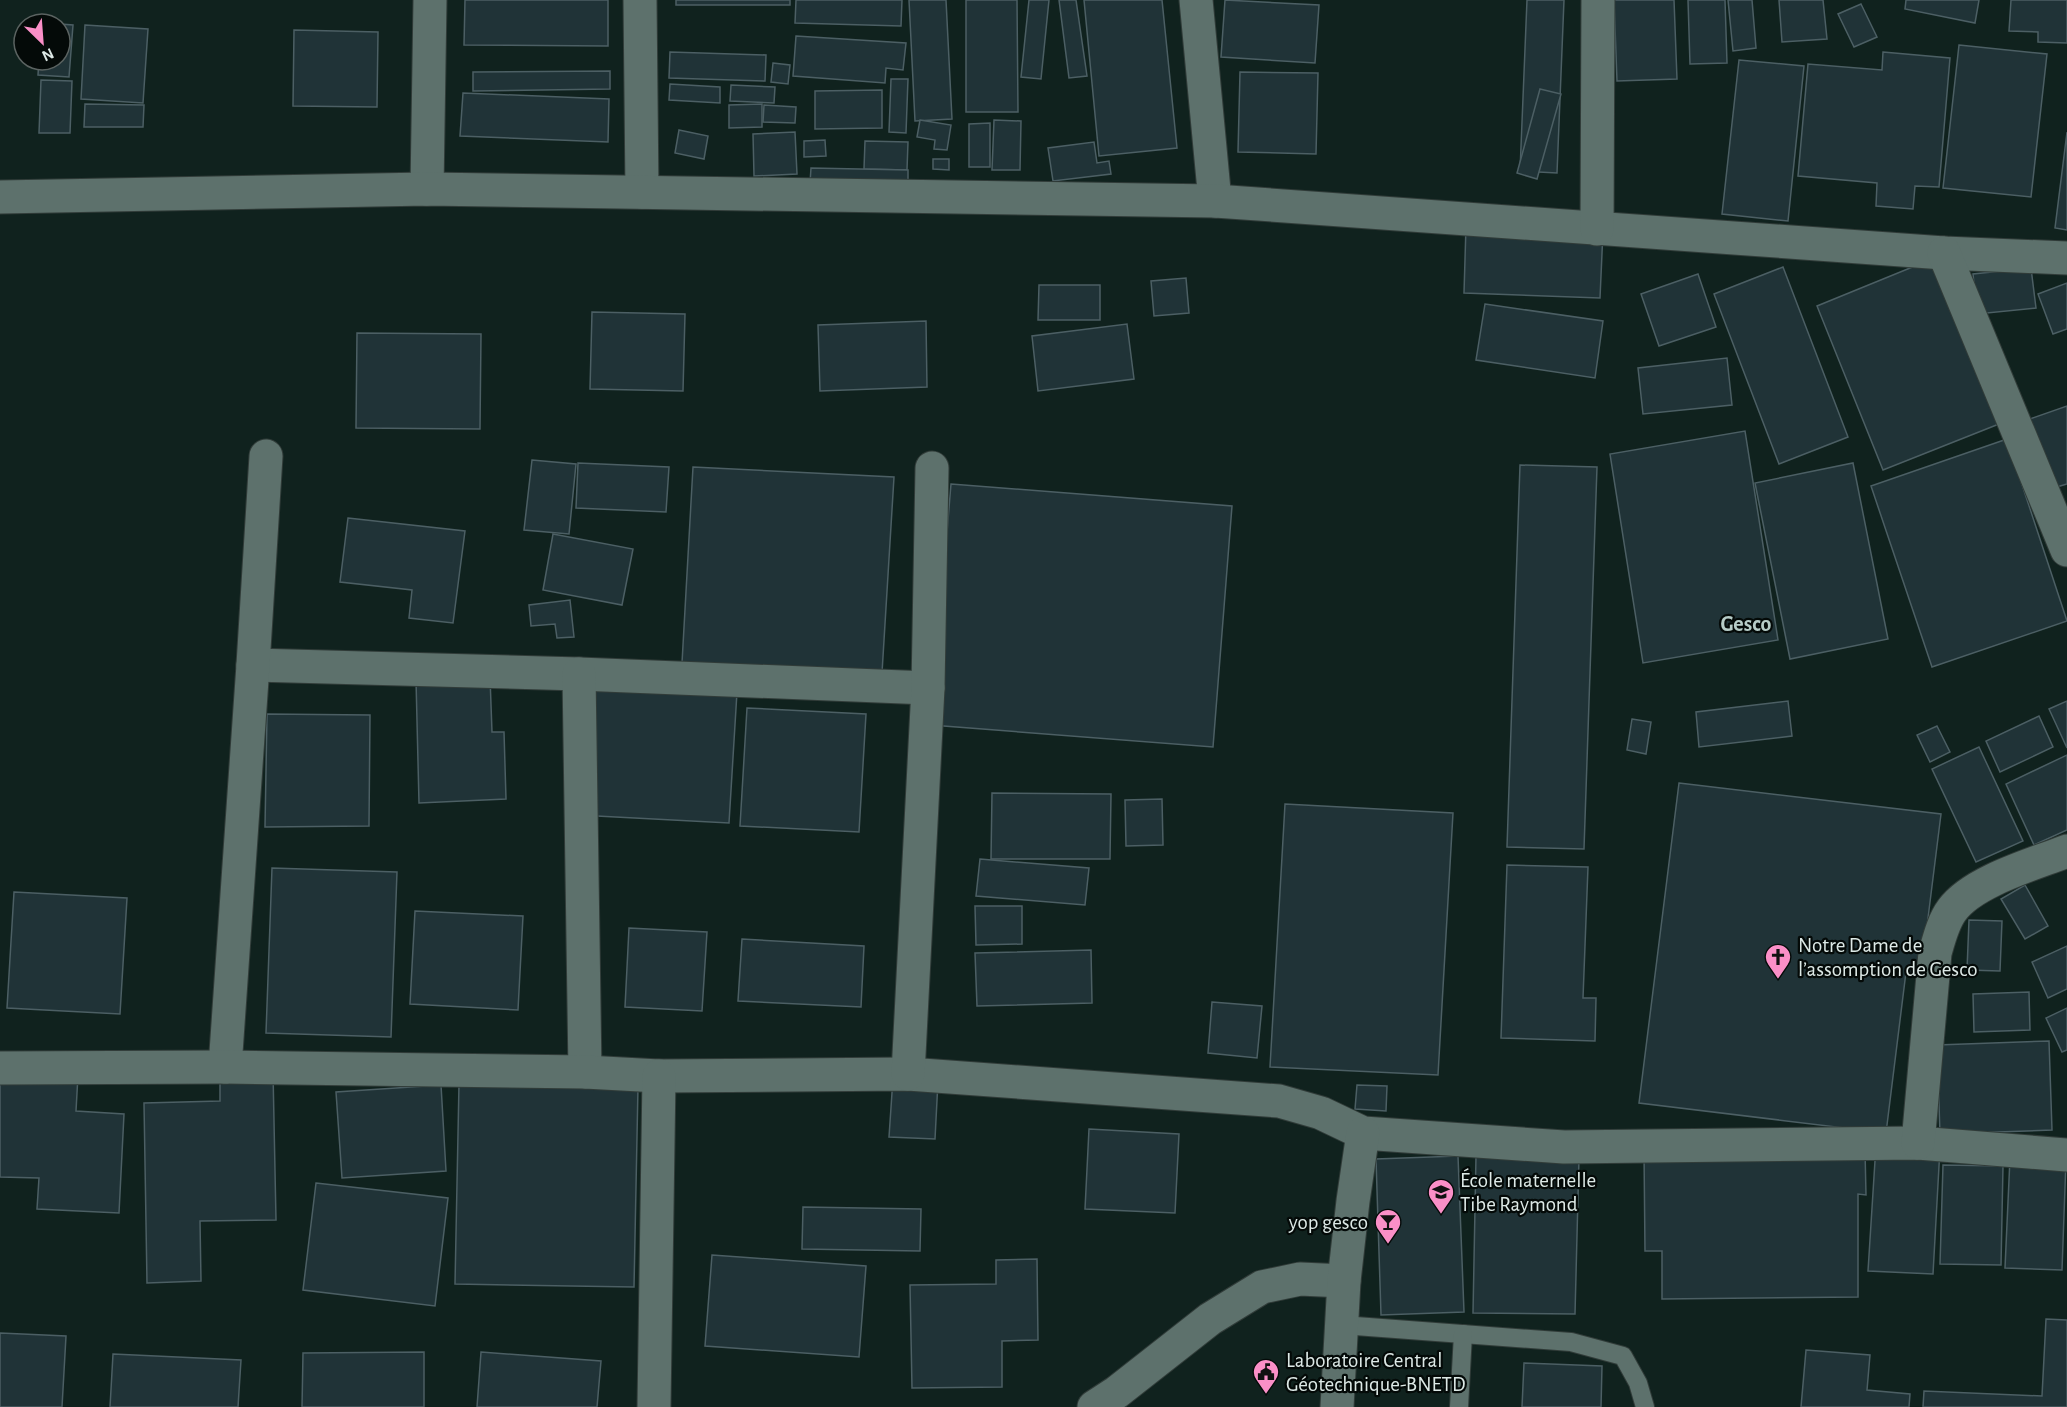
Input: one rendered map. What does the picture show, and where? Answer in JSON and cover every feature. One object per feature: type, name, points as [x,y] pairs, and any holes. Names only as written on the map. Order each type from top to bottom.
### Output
[{"type":"street","points":[[427,189],[430,0]]},
{"type":"street","points":[[640,0],[642,192]]},
{"type":"street","points":[[1196,0],[1215,201]]},
{"type":"street","points":[[1597,228],[1598,0]]},
{"type":"street","points":[[0,197],[427,189],[1215,201],[1944,253],[2067,258]]},
{"type":"street","points":[[1944,253],[2067,550]]},
{"type":"street","points":[[225,1067],[254,665],[266,456]]},
{"type":"street","points":[[908,1074],[928,688],[932,468]]},
{"type":"street","points":[[254,665],[579,674],[928,688]]},
{"type":"street","points":[[579,674],[585,1072]]},
{"type":"street","points":[[1918,1143],[1935,953],[1940,933],[1952,910],[1976,888],[2067,851]]},
{"type":"street","points":[[0,1068],[225,1067],[585,1072],[659,1076],[908,1074],[1279,1101],[1321,1113],[1363,1133],[1564,1147],[1918,1143],[2067,1155]]},
{"type":"street","points":[[654,1407],[659,1076]]},
{"type":"street","points":[[1337,1407],[1344,1281],[1363,1133]]},
{"type":"street","points":[[1094,1407],[1118,1392],[1210,1319],[1262,1287],[1300,1279],[1344,1281]]},
{"type":"lane","points":[[1342,1325],[1571,1342],[1623,1356],[1638,1383],[1645,1407]]},
{"type":"lane","points":[[1459,1407],[1463,1334]]},
{"type":"building","points":[[465,0],[608,0],[608,46],[464,45]]},
{"type":"building","points":[[676,0],[790,0],[790,5],[676,5]]},
{"type":"building","points":[[796,0],[902,0],[901,26],[795,23]]},
{"type":"building","points":[[909,0],[946,0],[952,119],[915,121]]},
{"type":"building","points":[[966,0],[1017,0],[1018,112],[966,112]]},
{"type":"building","points":[[1029,0],[1049,0],[1041,79],[1021,77]]},
{"type":"building","points":[[1059,0],[1076,0],[1087,76],[1069,78]]},
{"type":"building","points":[[1084,0],[1162,0],[1177,148],[1099,156]]},
{"type":"building","points":[[1225,0],[1319,5],[1315,63],[1221,57]]},
{"type":"building","points":[[1527,0],[1564,0],[1557,173],[1520,171]]},
{"type":"building","points":[[1614,0],[1674,0],[1677,79],[1617,81]]},
{"type":"building","points":[[1688,0],[1725,0],[1727,63],[1690,64]]},
{"type":"building","points":[[1728,0],[1752,0],[1756,48],[1733,51]]},
{"type":"building","points":[[1779,0],[1823,0],[1827,39],[1782,42]]},
{"type":"building","points":[[1906,0],[1979,0],[1975,23],[1905,9]]},
{"type":"building","points":[[2011,0],[2067,0],[2067,43],[2038,42],[2038,32],[2009,31]]},
{"type":"building","points":[[1861,4],[1877,37],[1854,47],[1838,14]]},
{"type":"building","points":[[85,25],[148,29],[143,103],[81,99]]},
{"type":"building","points":[[294,30],[378,32],[377,107],[293,106]]},
{"type":"building","points":[[796,36],[906,43],[903,70],[886,68],[885,83],[793,76]]},
{"type":"building","points":[[1959,45],[2047,54],[2031,197],[1943,188]]},
{"type":"building","points":[[670,52],[766,55],[765,81],[669,78]]},
{"type":"building","points":[[1883,52],[1950,58],[1939,187],[1915,186],[1913,209],[1876,206],[1877,183],[1798,176],[1808,64],[1882,70]]},
{"type":"building","points":[[1739,60],[1804,66],[1788,221],[1722,214]]},
{"type":"building","points":[[773,63],[790,65],[788,84],[771,82]]},
{"type":"building","points":[[610,71],[610,89],[473,91],[473,72]]},
{"type":"building","points":[[38,72],[69,72],[69,77],[38,75]]},
{"type":"building","points":[[1240,72],[1318,73],[1316,154],[1238,152]]},
{"type":"building","points":[[891,79],[908,79],[906,133],[889,132]]},
{"type":"building","points":[[41,80],[72,81],[70,133],[39,133]]},
{"type":"building","points":[[670,84],[720,87],[720,103],[669,100]]},
{"type":"building","points":[[731,85],[775,87],[774,103],[730,101]]},
{"type":"building","points":[[1540,89],[1561,94],[1537,179],[1517,173]]},
{"type":"building","points":[[882,90],[882,128],[815,129],[815,91]]},
{"type":"building","points":[[463,93],[609,99],[608,142],[460,136]]},
{"type":"building","points":[[85,104],[144,105],[143,127],[84,127]]},
{"type":"building","points":[[762,104],[762,127],[729,128],[729,105]]},
{"type":"building","points":[[764,105],[796,107],[795,123],[763,122]]},
{"type":"building","points":[[920,120],[951,125],[947,150],[934,149],[935,140],[917,137]]},
{"type":"building","points":[[994,120],[1021,121],[1020,170],[992,170]]},
{"type":"building","points":[[990,123],[990,167],[969,167],[969,124]]},
{"type":"building","points":[[679,130],[708,136],[704,159],[675,153]]},
{"type":"building","points":[[795,132],[797,174],[754,176],[753,134]]},
{"type":"building","points":[[2067,132],[2067,230],[2055,228]]},
{"type":"building","points":[[825,140],[826,156],[804,157],[804,141]]},
{"type":"building","points":[[865,141],[908,142],[907,170],[864,169]]},
{"type":"building","points":[[1094,142],[1097,163],[1109,161],[1111,174],[1053,181],[1048,148]]},
{"type":"building","points":[[933,159],[949,159],[949,170],[933,169]]},
{"type":"building","points":[[811,168],[908,170],[908,185],[810,183]]},
{"type":"building","points":[[1466,226],[1603,231],[1600,298],[1464,293]]},
{"type":"building","points":[[1937,257],[2004,422],[1883,470],[1817,306]]},
{"type":"building","points":[[1783,267],[1848,437],[1779,464],[1714,294]]},
{"type":"building","points":[[2031,268],[2036,308],[1977,314],[1973,274]]},
{"type":"building","points":[[1698,274],[1716,327],[1659,346],[1641,294]]},
{"type":"building","points":[[1186,278],[1189,313],[1154,316],[1151,281]]},
{"type":"building","points":[[2067,283],[2067,329],[2053,334],[2038,294]]},
{"type":"building","points":[[1039,285],[1100,285],[1100,320],[1038,320]]},
{"type":"building","points":[[1485,304],[1603,321],[1595,378],[1476,360]]},
{"type":"building","points":[[592,312],[685,314],[683,391],[590,389]]},
{"type":"building","points":[[926,321],[927,387],[820,391],[818,325]]},
{"type":"building","points":[[1127,324],[1134,379],[1038,391],[1032,336]]},
{"type":"building","points":[[357,333],[481,334],[480,429],[356,428]]},
{"type":"building","points":[[1727,358],[1732,405],[1643,414],[1638,368]]},
{"type":"building","points":[[2067,406],[2067,484],[2050,489],[2027,420]]},
{"type":"building","points":[[1745,431],[1778,640],[1643,663],[1610,454]]},
{"type":"building","points":[[2007,439],[2067,621],[1932,667],[1871,486]]},
{"type":"building","points":[[532,460],[576,464],[569,534],[524,530]]},
{"type":"building","points":[[578,463],[669,467],[666,512],[576,508]]},
{"type":"building","points":[[1853,463],[1888,639],[1790,659],[1755,483]]},
{"type":"building","points":[[1520,465],[1597,467],[1584,849],[1507,847]]},
{"type":"building","points":[[693,467],[894,477],[882,673],[682,663]]},
{"type":"building","points":[[951,484],[1232,506],[1213,747],[931,725]]},
{"type":"building","points":[[348,518],[465,531],[453,623],[409,618],[412,590],[340,582]]},
{"type":"building","points":[[553,534],[633,549],[622,605],[543,590]]},
{"type":"building","points":[[570,600],[574,637],[557,638],[555,624],[531,626],[529,605]]},
{"type":"building","points":[[490,677],[492,732],[504,732],[506,799],[419,803],[416,680]]},
{"type":"building","points":[[586,684],[737,692],[729,823],[578,815]]},
{"type":"building","points":[[1788,701],[1792,736],[1699,747],[1696,712]]},
{"type":"building","points":[[2067,701],[2067,748],[2049,709]]},
{"type":"building","points":[[747,708],[866,714],[859,832],[740,826]]},
{"type":"building","points":[[267,714],[370,715],[369,826],[265,827]]},
{"type":"building","points":[[2039,716],[2053,747],[2000,772],[1986,741]]},
{"type":"building","points":[[1632,719],[1651,722],[1646,754],[1627,750]]},
{"type":"building","points":[[1937,726],[1950,752],[1930,762],[1917,735]]},
{"type":"building","points":[[1979,747],[2023,841],[1976,862],[1932,769]]},
{"type":"building","points":[[2067,755],[2067,830],[2034,845],[2006,784]]},
{"type":"building","points":[[1679,783],[1941,814],[1921,974],[1906,972],[1886,1133],[1639,1103]]},
{"type":"building","points":[[992,793],[1111,794],[1110,859],[991,859]]},
{"type":"building","points":[[1162,799],[1163,845],[1126,846],[1125,800]]},
{"type":"building","points":[[1285,804],[1453,813],[1438,1075],[1270,1067]]},
{"type":"building","points":[[980,859],[1089,868],[1085,905],[976,896]]},
{"type":"building","points":[[1507,865],[1588,867],[1583,998],[1596,998],[1595,1041],[1501,1038]]},
{"type":"building","points":[[272,868],[397,872],[391,1037],[266,1033]]},
{"type":"building","points":[[2025,885],[2048,926],[2025,939],[2001,899]]},
{"type":"building","points":[[14,892],[127,898],[120,1014],[7,1008]]},
{"type":"building","points":[[975,906],[1022,906],[1022,944],[976,945]]},
{"type":"building","points":[[415,911],[523,916],[518,1010],[410,1004]]},
{"type":"building","points":[[1969,920],[2002,921],[2000,971],[1967,970]]},
{"type":"building","points":[[629,928],[707,932],[702,1011],[625,1007]]},
{"type":"building","points":[[742,939],[864,946],[861,1007],[738,1001]]},
{"type":"building","points":[[2067,946],[2067,989],[2048,998],[2032,962]]},
{"type":"building","points":[[1091,950],[1092,1003],[977,1006],[975,953]]},
{"type":"building","points":[[2029,992],[2030,1030],[1974,1032],[1973,994]]},
{"type":"building","points":[[1212,1002],[1262,1006],[1257,1058],[1208,1053]]},
{"type":"building","points":[[2067,1008],[2067,1050],[2062,1052],[2046,1018]]},
{"type":"building","points":[[2049,1041],[2052,1130],[1940,1134],[1937,1045]]},
{"type":"building","points":[[0,1071],[78,1075],[76,1111],[124,1114],[119,1213],[37,1209],[39,1178],[0,1177]]},
{"type":"building","points":[[273,1072],[276,1220],[200,1221],[201,1281],[147,1283],[144,1103],[220,1101],[220,1073]]},
{"type":"building","points":[[893,1078],[938,1081],[935,1139],[889,1137]]},
{"type":"building","points":[[459,1084],[638,1087],[634,1287],[455,1284]]},
{"type":"building","points":[[441,1085],[446,1171],[342,1178],[336,1092]]},
{"type":"building","points":[[1357,1085],[1387,1086],[1386,1111],[1355,1109]]},
{"type":"building","points":[[1089,1129],[1179,1134],[1175,1213],[1085,1209]]},
{"type":"building","points":[[1876,1145],[1940,1148],[1933,1274],[1868,1271]]},
{"type":"building","points":[[1865,1150],[1866,1195],[1858,1194],[1858,1297],[1662,1299],[1662,1251],[1645,1251],[1644,1152]]},
{"type":"building","points":[[1458,1156],[1464,1312],[1381,1315],[1376,1159]]},
{"type":"building","points":[[1476,1156],[1579,1158],[1575,1314],[1473,1313]]},
{"type":"building","points":[[2010,1158],[2066,1160],[2062,1270],[2005,1268]]},
{"type":"building","points":[[1943,1165],[2003,1166],[2001,1265],[1940,1264]]},
{"type":"building","points":[[316,1183],[448,1198],[435,1306],[303,1290]]},
{"type":"building","points":[[803,1207],[921,1209],[920,1251],[802,1249]]},
{"type":"building","points":[[712,1255],[866,1266],[859,1357],[705,1346]]},
{"type":"building","points":[[1037,1259],[1038,1340],[1002,1341],[1002,1387],[912,1388],[910,1285],[996,1284],[996,1260]]},
{"type":"building","points":[[2046,1319],[2067,1320],[2067,1407],[1923,1407],[1924,1391],[2042,1396]]},
{"type":"building","points":[[0,1333],[66,1336],[62,1407],[0,1407]]},
{"type":"building","points":[[1806,1350],[1870,1355],[1867,1390],[1910,1394],[1909,1407],[1801,1407]]},
{"type":"building","points":[[424,1352],[424,1407],[302,1407],[303,1353]]},
{"type":"building","points":[[481,1352],[601,1361],[597,1407],[477,1407]]},
{"type":"building","points":[[113,1354],[241,1360],[238,1407],[110,1407]]},
{"type":"building","points":[[1524,1363],[1602,1366],[1601,1407],[1522,1407]]},
{"type":"place","name":"Notre Dame de l’assomption de Gesco","points":[[1778,980]]},
{"type":"place","name":"École maternelle Tibe Raymond","points":[[1441,1215]]},
{"type":"place","name":"yop gesco","points":[[1388,1245]]},
{"type":"place","name":"Laboratoire Central Géotechnique-BNETD","points":[[1266,1395]]},
{"type":"district","name":"Gesco","points":[[1746,624]]}]
